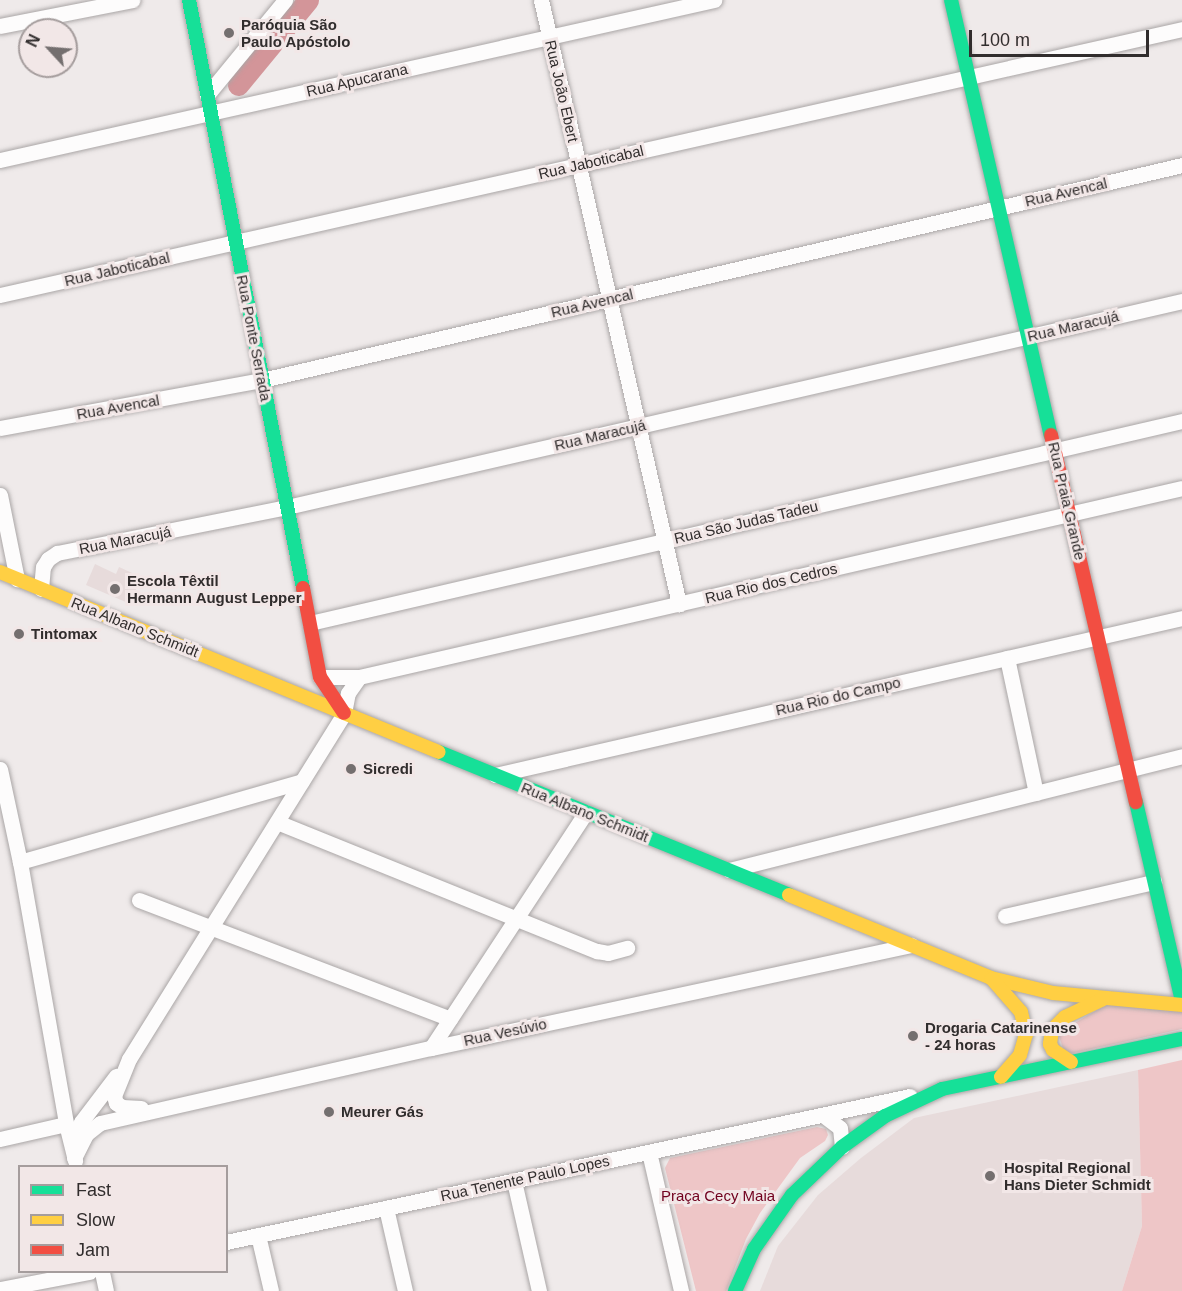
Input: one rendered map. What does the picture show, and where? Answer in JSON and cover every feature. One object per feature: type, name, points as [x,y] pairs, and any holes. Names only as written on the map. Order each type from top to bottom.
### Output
[{"type":"main road","name":"Rua Ponte Serrada","points":[[189,0],[320,677],[344,714]]},
{"type":"main road","name":"Rua Praia Grande","points":[[951,0],[1182,1004]]},
{"type":"main road","name":"Rua Albano Schmidt","points":[[0,572],[991,978],[1053,993],[1182,1004]]},
{"type":"main road","points":[[299,695],[320,677]]},
{"type":"main road","points":[[991,978],[1021,1012],[1026,1034],[1020,1054],[1000,1077]]},
{"type":"main road","points":[[1071,1062],[1053,1050],[1050,1044],[1052,1030],[1065,1017],[1105,998]]},
{"type":"main road","name":"Rua Tenente Paulo Lopes","points":[[942,1089],[1182,1039]]},
{"type":"main road","points":[[735,1291],[754,1249],[792,1195],[842,1147],[885,1116],[942,1089]]},
{"type":"street","points":[[0,26],[132,0]]},
{"type":"street","points":[[207,95],[285,0]]},
{"type":"street","name":"Rua João Ebert","points":[[541,0],[679,604]]},
{"type":"street","name":"Rua Apucarana","points":[[0,160],[714,0]]},
{"type":"street","name":"Rua Jaboticabal","points":[[0,295],[1182,29]]},
{"type":"street","name":"Rua Avencal","points":[[0,428],[262,380],[1182,165]]},
{"type":"street","name":"Rua Maracujá","points":[[41,589],[43,567],[48,559],[57,554],[287,507],[1182,301]]},
{"type":"street","name":"Rua São Judas Tadeu","points":[[310,622],[1182,421]]},
{"type":"street","name":"Rua Rio dos Cedros","points":[[320,677],[359,677],[1182,488]]},
{"type":"street","points":[[0,495],[17,579]]},
{"type":"street","points":[[0,543],[5,520]]},
{"type":"street","name":"Rua Rio do Campo","points":[[495,775],[1182,618]]},
{"type":"street","points":[[1007,658],[1036,793]]},
{"type":"street","points":[[75,1159],[76,1134],[86,1114],[129,1059],[212,927],[344,714],[348,693],[359,677]]},
{"type":"street","points":[[729,870],[1182,756]]},
{"type":"street","points":[[0,769],[20,862],[66,1124],[75,1159]]},
{"type":"street","points":[[20,862],[302,781]]},
{"type":"street","points":[[431,1048],[586,812]]},
{"type":"street","points":[[277,822],[597,951],[608,953],[627,948]]},
{"type":"street","points":[[1005,916],[1154,882]]},
{"type":"street","points":[[139,900],[450,1019]]},
{"type":"street","name":"Rua Vesúvio","points":[[75,1159],[86,1134],[100,1123],[431,1048],[911,945]]},
{"type":"street","points":[[129,1059],[114,1096],[116,1103],[132,1109],[168,1106]]},
{"type":"street","points":[[60,1088],[70,1110],[81,1116],[86,1114]]},
{"type":"street","name":"Rua Tenente Paulo Lopes","points":[[228,1242],[942,1089]]},
{"type":"street","points":[[823,1115],[840,1128],[842,1147]]},
{"type":"street","points":[[0,1139],[66,1124]]},
{"type":"street","points":[[649,1152],[681,1291]]},
{"type":"street","points":[[514,1181],[539,1291]]},
{"type":"street","points":[[386,1208],[405,1291]]},
{"type":"street","points":[[258,1235],[271,1291]]},
{"type":"street","points":[[0,1289],[85,1273]]},
{"type":"street","points":[[102,1273],[106,1291]]},
{"type":"shaded area","name":"Escola Têxtil Hermann August Lepper","points":[[95,564],[116,574],[119,567],[141,577],[135,592],[140,594],[135,606],[86,585]]},
{"type":"shaded area","name":"Hospital Regional Hans Dieter Schmidt","points":[[1138,1070],[1142,1226],[1122,1291],[760,1291],[778,1246],[818,1195],[861,1158],[914,1118]]},
{"type":"green space","points":[[1107,1004],[1182,1011],[1182,1029],[1073,1053],[1064,1052],[1058,1033]]},
{"type":"green space","points":[[1182,1060],[1182,1291],[1122,1291],[1142,1226],[1138,1070]]},
{"type":"green space","name":"Praça Cecy Maia","points":[[817,1127],[826,1129],[828,1135],[825,1141],[800,1158],[760,1213],[746,1239],[726,1291],[696,1291],[665,1168],[670,1158]]},
{"type":"waterway","points":[[238,85],[308,0]]},
{"type":"traffic: fast","points":[[189,0],[303,588]]},
{"type":"traffic: fast","points":[[951,0],[1051,435]]},
{"type":"traffic: fast","points":[[439,752],[789,895]]},
{"type":"traffic: fast","points":[[1136,802],[1182,1002]]},
{"type":"traffic: fast","points":[[735,1291],[754,1249],[792,1195],[842,1147],[885,1116],[942,1089],[1182,1039]]},
{"type":"traffic: slow","points":[[0,572],[439,752]]},
{"type":"traffic: slow","points":[[789,895],[991,978],[1053,993],[1182,1005]]},
{"type":"traffic: slow","points":[[992,979],[1021,1012],[1026,1034],[1020,1055],[1001,1077]]},
{"type":"traffic: slow","points":[[1071,1062],[1053,1050],[1050,1044],[1052,1030],[1065,1017],[1103,999]]},
{"type":"traffic: jam","points":[[1051,435],[1136,802]]},
{"type":"traffic: jam","points":[[303,588],[320,677],[344,713]]},
{"type":"place","name":"Paróquia São Paulo Apóstolo","points":[[229,33]]},
{"type":"place","name":"Escola Têxtil Hermann August Lepper","points":[[115,589]]},
{"type":"place","name":"Tintomax","points":[[19,634]]},
{"type":"place","name":"Sicredi","points":[[351,769]]},
{"type":"place","name":"Drogaria Catarinense - 24 horas","points":[[913,1036]]},
{"type":"place","name":"Meurer Gás","points":[[329,1112]]},
{"type":"place","name":"Hospital Regional Hans Dieter Schmidt","points":[[990,1176]]}]
